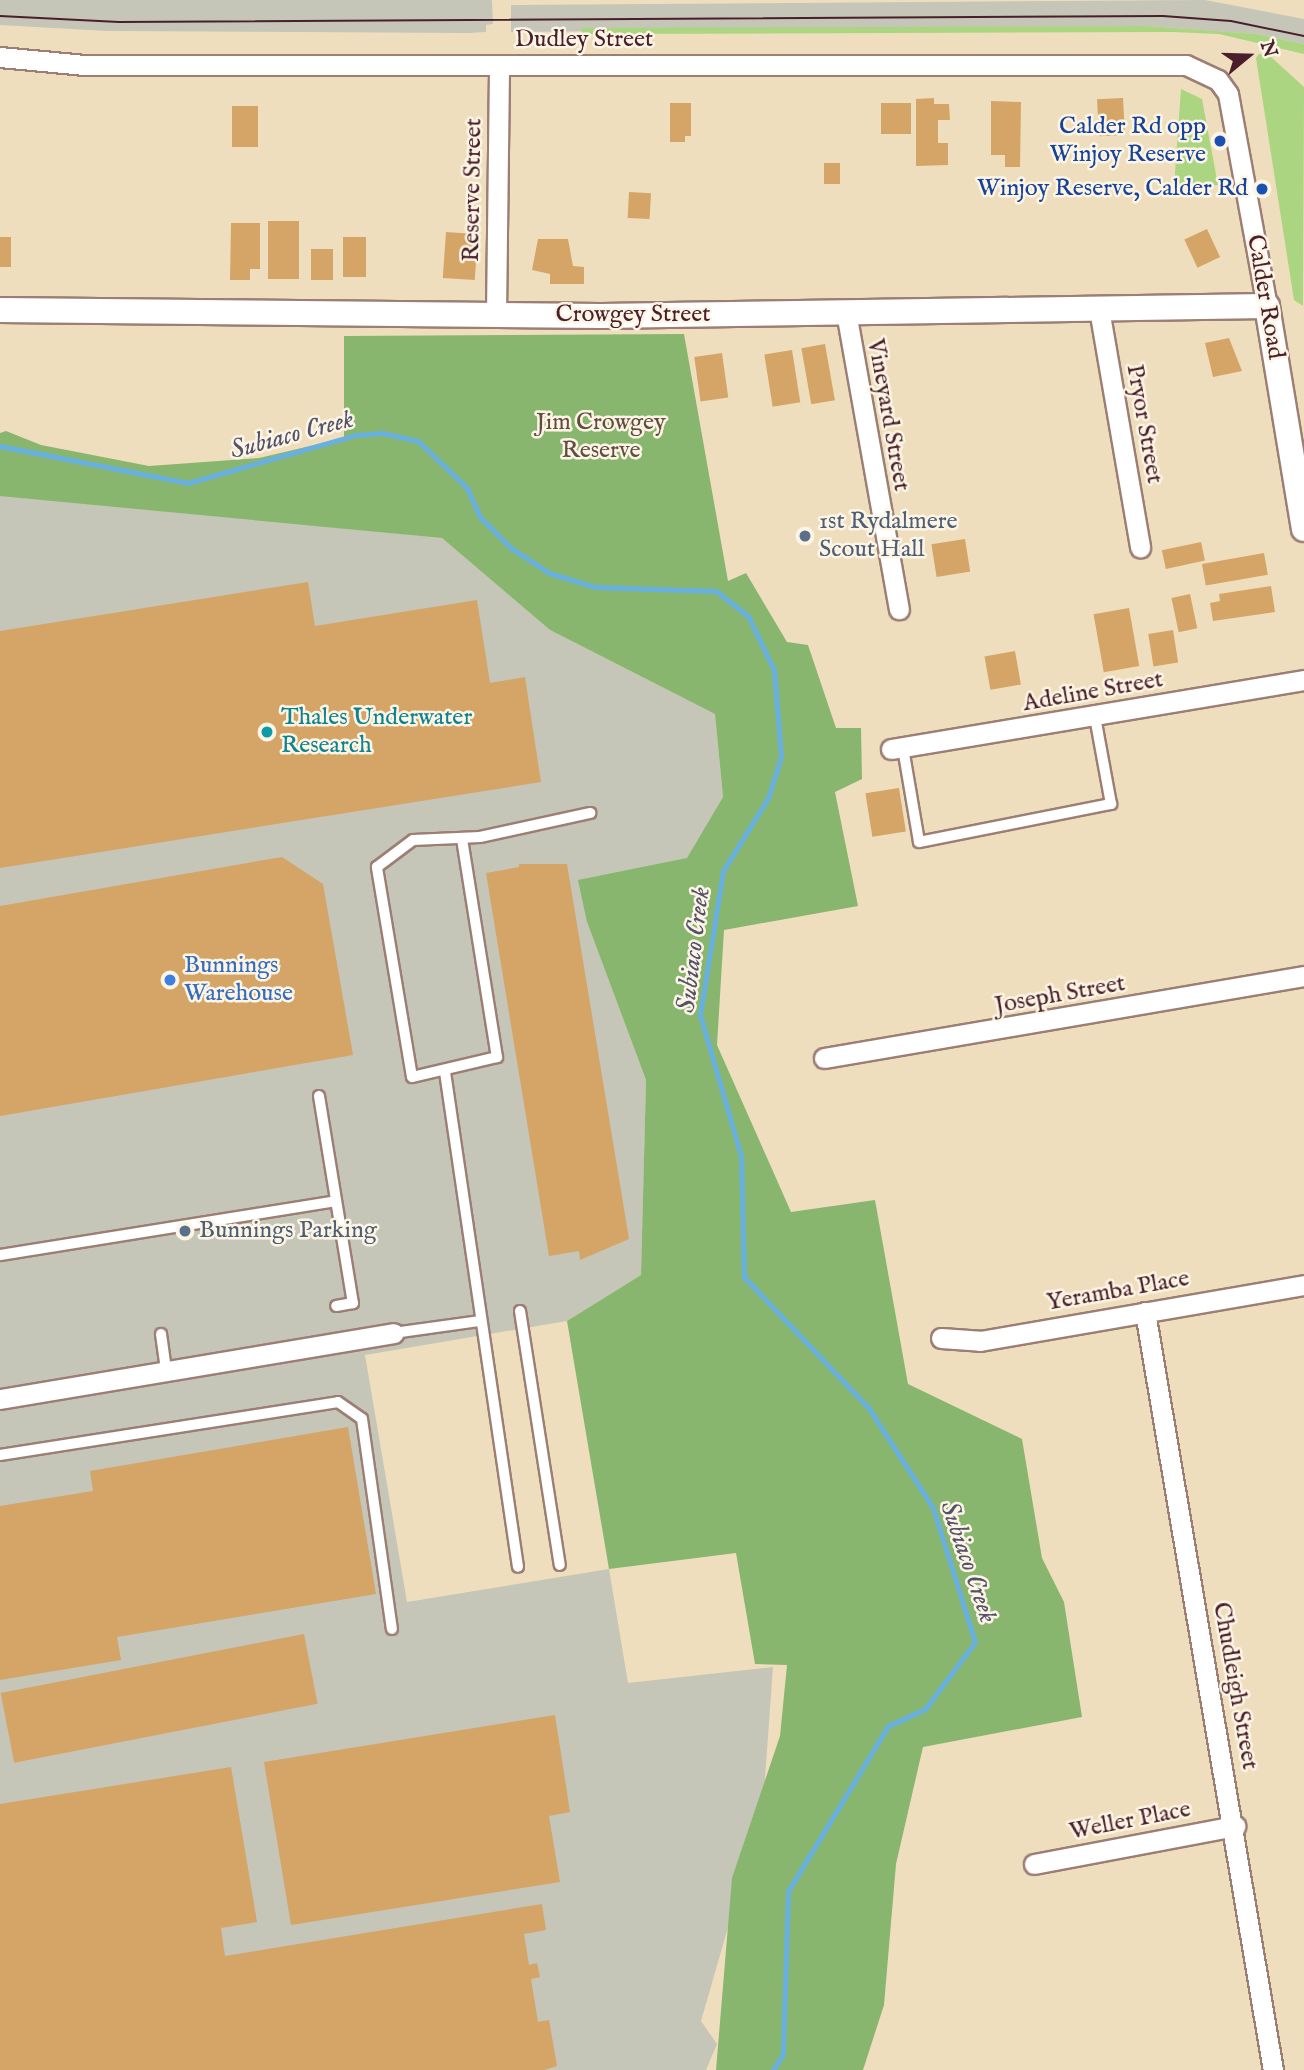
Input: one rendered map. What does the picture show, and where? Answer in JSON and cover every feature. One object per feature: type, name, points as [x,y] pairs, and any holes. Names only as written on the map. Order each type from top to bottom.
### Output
[{"type":"street","name":"Dudley Street","points":[[0,57],[84,65],[1168,64]]},
{"type":"street","name":"Calder Road","points":[[1168,64],[1205,71],[1228,94],[1301,487],[1304,529]]},
{"type":"street","name":"Reserve Street","points":[[496,315],[499,65]]},
{"type":"street","name":"Crowgey Street","points":[[0,310],[496,315],[1267,306]]},
{"type":"street","name":"Pryor Street","points":[[1099,309],[1140,547]]},
{"type":"street","name":"Vineyard Street","points":[[846,312],[899,609]]},
{"type":"street","name":"Adeline Street","points":[[897,748],[1304,680]]},
{"type":"street","name":"Joseph Street","points":[[824,1058],[1304,976]]},
{"type":"street","name":"Yeramba Place","points":[[941,1338],[979,1341],[1304,1286]]},
{"type":"street","name":"Chudleigh Street","points":[[1144,1311],[1235,1826],[1273,2070]]},
{"type":"street","points":[[5,1396],[393,1333]]},
{"type":"street","name":"Weller Place","points":[[1034,1864],[1235,1826]]},
{"type":"lane","points":[[897,748],[919,842],[1111,804],[1095,717]]},
{"type":"lane","points":[[461,839],[497,1057],[445,1072],[412,1077],[377,867],[413,840],[461,839],[590,813]]},
{"type":"lane","points":[[445,1072],[477,1269],[479,1321],[518,1567]]},
{"type":"lane","points":[[319,1096],[353,1303],[336,1306]]},
{"type":"lane","points":[[0,1255],[336,1201]]},
{"type":"lane","points":[[520,1311],[560,1564]]},
{"type":"lane","points":[[393,1333],[479,1321]]},
{"type":"lane","points":[[161,1334],[166,1370]]},
{"type":"lane","points":[[0,1455],[338,1402],[362,1419],[392,1629]]},
{"type":"shaded area","points":[[0,0],[492,0],[493,24],[486,25],[486,32],[468,33],[107,31],[0,25]]},
{"type":"shaded area","points":[[1205,0],[1304,19],[1304,44],[1256,34],[1148,26],[511,32],[511,5]]},
{"type":"shaded area","points":[[6,494],[442,538],[550,630],[715,714],[723,797],[687,859],[587,922],[646,1080],[641,1275],[567,1321],[365,1355],[407,1602],[609,1569],[628,1683],[773,1667],[763,1806],[701,2021],[717,2044],[706,2070],[0,2070],[0,496]]},
{"type":"green space","points":[[1148,26],[1256,34],[1304,44],[1304,54],[1219,34],[1172,32],[582,34],[581,28]]},
{"type":"green space","points":[[1259,54],[1270,56],[1304,87],[1303,306],[1294,300],[1256,58]]},
{"type":"green space","points":[[1181,89],[1202,99],[1218,185],[1174,187]]},
{"type":"green space","name":"Jim Crowgey Reserve","points":[[684,334],[728,581],[746,573],[787,642],[808,645],[836,728],[861,728],[862,779],[835,792],[858,906],[724,930],[717,1045],[791,1212],[875,1200],[908,1384],[1022,1439],[1042,1558],[1064,1602],[1082,1717],[923,1747],[896,1864],[884,2005],[863,2070],[716,2070],[732,1878],[780,1736],[787,1665],[755,1664],[736,1553],[609,1569],[567,1321],[641,1275],[646,1080],[587,922],[578,880],[687,858],[723,797],[715,714],[550,630],[442,538],[0,496],[0,433],[6,431],[41,445],[149,466],[259,458],[344,438],[344,336]]},
{"type":"building","points":[[934,98],[934,104],[949,104],[950,120],[938,120],[938,143],[948,143],[948,165],[916,166],[916,99]]},
{"type":"building","points":[[1123,98],[1125,135],[1099,136],[1097,99]]},
{"type":"building","points":[[991,101],[1021,102],[1020,167],[1005,167],[1005,155],[991,155]]},
{"type":"building","points":[[670,103],[691,103],[691,136],[685,136],[685,142],[670,142]]},
{"type":"building","points":[[881,103],[911,103],[911,134],[881,134]]},
{"type":"building","points":[[232,106],[258,106],[258,147],[232,147]]},
{"type":"building","points":[[824,163],[840,163],[840,184],[824,184]]},
{"type":"building","points":[[629,192],[651,193],[650,219],[628,218]]},
{"type":"building","points":[[268,221],[299,221],[299,279],[268,279]]},
{"type":"building","points":[[231,223],[260,223],[260,269],[250,269],[250,280],[230,280]]},
{"type":"building","points":[[1207,229],[1220,257],[1197,268],[1184,240]]},
{"type":"building","points":[[446,232],[478,234],[475,280],[443,278]]},
{"type":"building","points":[[0,237],[11,237],[11,267],[0,267]]},
{"type":"building","points":[[343,237],[366,237],[366,277],[343,277]]},
{"type":"building","points":[[538,239],[568,239],[573,266],[584,267],[584,284],[550,284],[550,274],[532,270]]},
{"type":"building","points":[[311,249],[333,249],[333,280],[311,280]]},
{"type":"building","points":[[1229,338],[1242,371],[1213,377],[1205,343]]},
{"type":"building","points":[[825,344],[835,400],[811,404],[801,348]]},
{"type":"building","points":[[792,350],[800,402],[773,407],[764,354]]},
{"type":"building","points":[[722,353],[728,398],[701,401],[694,357]]},
{"type":"building","points":[[965,539],[970,572],[937,577],[931,544]]},
{"type":"building","points":[[1201,542],[1205,561],[1166,569],[1162,550]]},
{"type":"building","points":[[1264,553],[1268,575],[1206,586],[1202,564]]},
{"type":"building","name":"Thales Underwater Research","points":[[308,582],[315,626],[477,600],[490,683],[525,677],[541,782],[0,868],[0,631]]},
{"type":"building","points":[[1271,586],[1275,612],[1213,621],[1210,603],[1220,601],[1219,594]]},
{"type":"building","points":[[1190,594],[1197,628],[1179,632],[1171,598]]},
{"type":"building","points":[[1129,608],[1139,666],[1104,672],[1094,614]]},
{"type":"building","points":[[1173,630],[1178,663],[1153,667],[1148,634]]},
{"type":"building","points":[[1015,651],[1021,684],[990,690],[984,656]]},
{"type":"building","points":[[899,788],[906,831],[872,837],[865,793]]},
{"type":"building","name":"Bunnings Warehouse","points":[[282,857],[323,884],[353,1055],[0,1116],[0,906]]},
{"type":"building","points":[[519,864],[567,864],[629,1239],[580,1260],[579,1251],[549,1256],[486,873],[519,867]]},
{"type":"building","points":[[348,1427],[376,1594],[117,1637],[121,1660],[0,1680],[0,1506],[93,1491],[90,1471]]},
{"type":"building","points":[[304,1634],[318,1704],[14,1763],[1,1693]]},
{"type":"building","points":[[555,1715],[570,1812],[549,1816],[560,1882],[291,1925],[264,1762]]},
{"type":"building","points":[[231,1767],[257,1922],[221,1928],[225,1956],[542,1904],[546,1930],[524,1934],[529,1965],[537,1963],[540,1977],[531,1979],[538,2022],[549,2020],[557,2066],[544,2070],[0,2070],[0,1804]]},
{"type":"waterway","name":"Subiaco Creek","points":[[0,446],[188,483],[355,435],[383,433],[418,441],[467,488],[480,517],[511,548],[549,573],[595,587],[716,591],[748,616],[774,670],[781,757],[768,798],[723,871],[700,1015],[741,1156],[744,1277],[868,1407],[933,1508],[975,1642],[925,1709],[888,1726],[788,1891],[783,2054],[773,2070]]},
{"type":"tram line","points":[[0,16],[119,22],[1163,16],[1231,21],[1304,36]]},
{"type":"place","name":"Calder Rd opp Winjoy Reserve","points":[[1220,141]]},
{"type":"place","name":"Winjoy Reserve, Calder Rd","points":[[1262,189]]},
{"type":"place","name":"1st Rydalmere Scout Hall","points":[[805,536]]},
{"type":"place","name":"Thales Underwater Research","points":[[267,732]]},
{"type":"place","name":"Bunnings Warehouse","points":[[170,980]]},
{"type":"place","name":"Bunnings Parking","points":[[185,1231]]}]
